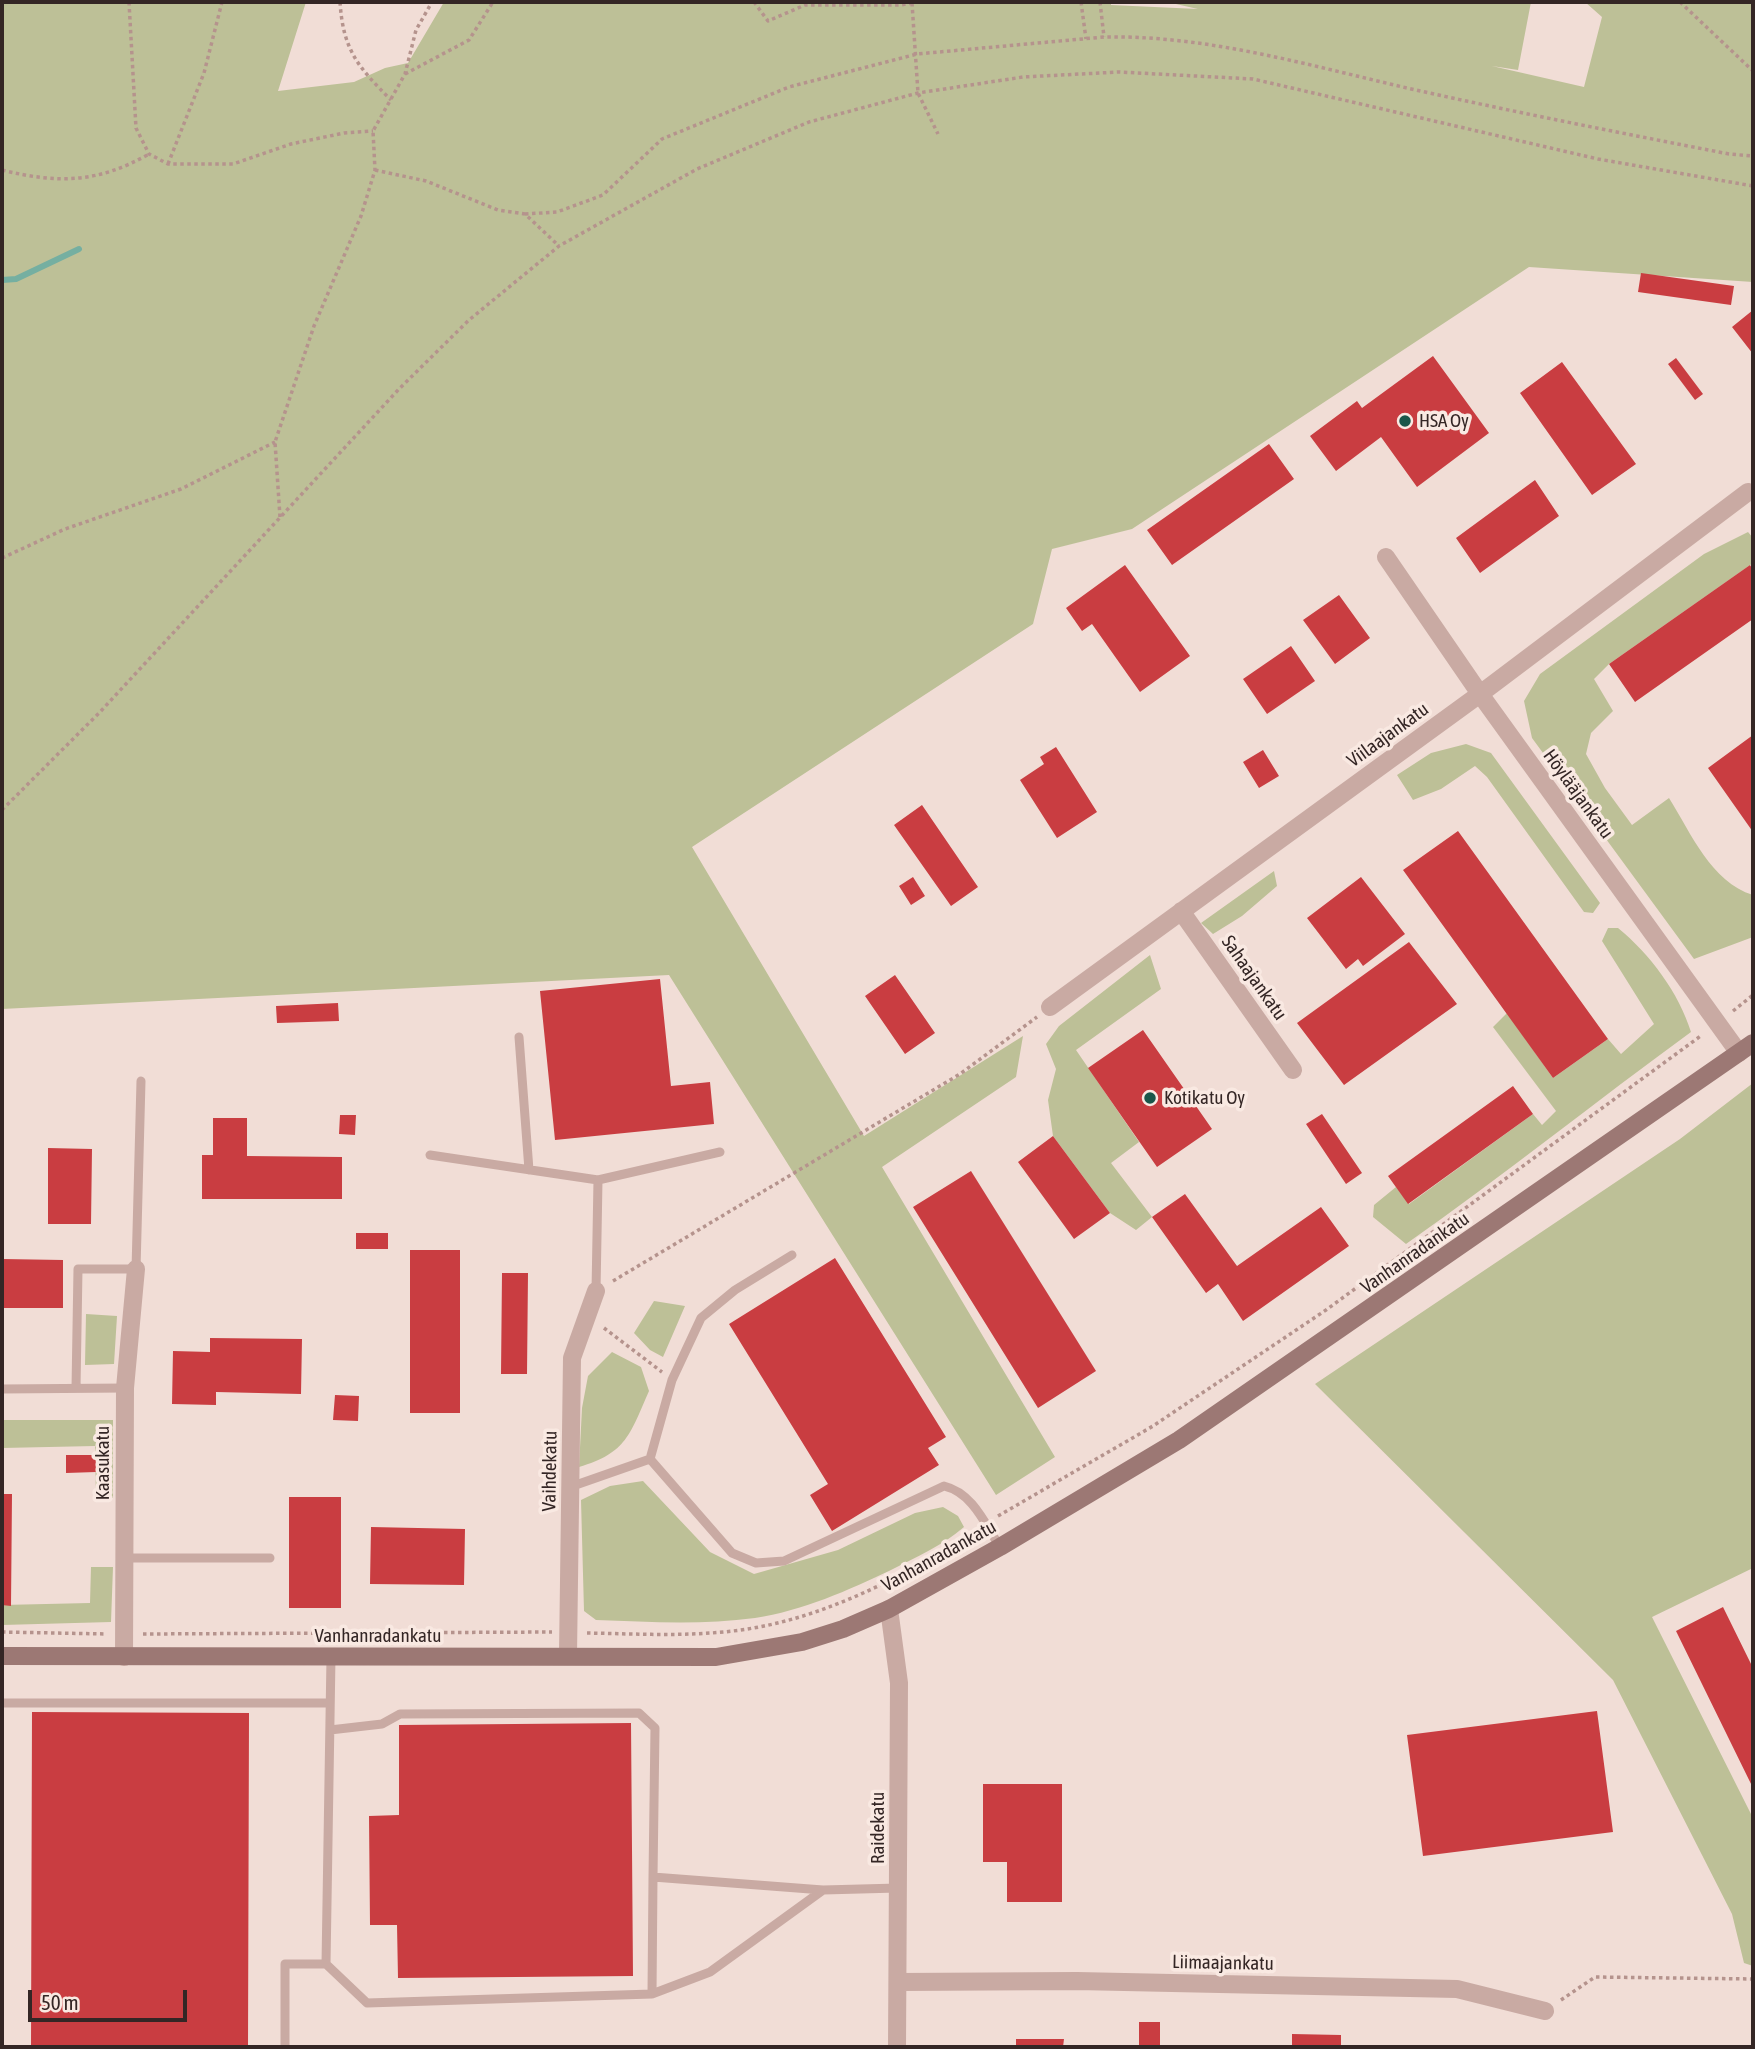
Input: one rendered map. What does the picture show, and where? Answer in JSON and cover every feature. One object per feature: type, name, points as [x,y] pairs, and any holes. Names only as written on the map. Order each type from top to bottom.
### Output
[{"type":"street","name":"Viilaajankatu","points":[[1050,1007],[1480,694],[1748,492]]},
{"type":"street","name":"Höylääjankatu","points":[[1386,557],[1480,694],[1718,1023],[1746,1048]]},
{"type":"street","name":"Sahaajankatu","points":[[1181,911],[1293,1070]]},
{"type":"street","name":"Vanhanradankatu","points":[[2,1657],[716,1657],[802,1642],[844,1629],[889,1609],[1000,1547],[1190,1432],[1746,1048]]},
{"type":"street","name":"Kaasukatu","points":[[124,1657],[125,1388],[136,1269]]},
{"type":"street","name":"Vaihdekatu","points":[[568,1656],[572,1358],[596,1291]]},
{"type":"street","name":"Raidekatu","points":[[889,1609],[899,1683],[897,2047]]},
{"type":"street","name":"Liimaajankatu","points":[[898,1982],[1091,1982],[1457,1989],[1545,2011]]},
{"type":"lane","points":[[519,1037],[529,1170]]},
{"type":"lane","points":[[76,1388],[78,1269],[136,1269],[141,1081]]},
{"type":"lane","points":[[429,1154],[598,1180],[720,1152]]},
{"type":"lane","points":[[596,1291],[598,1180]]},
{"type":"lane","points":[[650,1459],[672,1380],[701,1318],[735,1290],[792,1255]]},
{"type":"lane","points":[[2,1389],[125,1388]]},
{"type":"lane","points":[[650,1459],[732,1553],[756,1563],[784,1561],[944,1486],[957,1489],[967,1496],[1000,1547]]},
{"type":"lane","points":[[570,1487],[650,1459]]},
{"type":"lane","points":[[123,1558],[270,1558]]},
{"type":"lane","points":[[326,1964],[331,1657]]},
{"type":"lane","points":[[2,1703],[329,1703]]},
{"type":"lane","points":[[330,1730],[382,1724],[400,1714],[639,1713],[655,1728],[652,1994]]},
{"type":"lane","points":[[653,1877],[823,1890],[898,1888]]},
{"type":"lane","points":[[285,2047],[285,1964],[326,1964],[367,2003],[652,1994],[710,1972],[823,1890]]},
{"type":"path","points":[[129,2],[136,128],[149,154],[168,164],[233,164],[291,144],[373,131]]},
{"type":"path","points":[[168,164],[204,73],[222,2]]},
{"type":"path","points":[[340,2],[341,24],[357,66],[391,100]]},
{"type":"path","points":[[279,517],[275,442],[314,327],[361,216],[375,170],[373,131],[405,74],[416,30],[432,2]]},
{"type":"path","points":[[405,74],[469,40],[493,2]]},
{"type":"path","points":[[754,2],[768,21],[805,5],[914,2],[918,93],[938,134]]},
{"type":"path","points":[[1081,2],[1086,39]]},
{"type":"path","points":[[1100,2],[1104,37]]},
{"type":"path","points":[[1680,2],[1753,71]]},
{"type":"path","points":[[375,170],[426,181],[498,210],[525,214],[558,212],[603,195],[663,139],[789,87],[917,54],[1104,37],[1130,37],[1251,52],[1489,106],[1729,154],[1753,156]]},
{"type":"path","points":[[2,810],[100,712],[279,517],[469,320],[559,246],[697,169],[809,122],[918,93],[1023,77],[1119,72],[1253,79],[1598,159],[1753,186]]},
{"type":"path","points":[[2,170],[25,176],[75,179],[118,172],[149,154]]},
{"type":"path","points":[[525,214],[559,246]]},
{"type":"path","points":[[2,558],[65,529],[181,489],[275,442]]},
{"type":"path","points":[[2,1632],[691,1634],[764,1626],[835,1605],[943,1552],[985,1523],[1153,1426],[1314,1318],[1753,995]]},
{"type":"path","points":[[596,1291],[960,1074],[1050,1007]]},
{"type":"path","points":[[587,1315],[672,1380]]},
{"type":"path","points":[[1545,2011],[1595,1977],[1753,1979]]},
{"type":"green space","points":[[2,2],[306,2],[278,91],[354,82],[385,68],[408,63],[444,2],[1111,2],[1111,5],[1198,9],[1167,2],[1531,2],[1518,70],[1492,66],[1584,87],[1602,17],[1585,2],[1753,2],[1753,282],[1529,267],[1132,529],[1052,549],[1033,624],[692,847],[864,1136],[1023,1036],[1016,1077],[882,1167],[1055,1457],[996,1495],[669,975],[2,1009]]},
{"type":"green space","points":[[1748,532],[1753,538],[1753,563],[1609,664],[1594,679],[1613,711],[1591,733],[1586,754],[1605,788],[1632,825],[1669,798],[1694,841],[1714,868],[1738,889],[1753,895],[1753,937],[1694,959],[1532,738],[1524,701],[1540,674],[1704,554]]},
{"type":"green space","points":[[1466,744],[1491,753],[1600,903],[1593,913],[1584,912],[1487,777],[1475,766],[1441,789],[1413,800],[1397,775],[1431,753]]},
{"type":"green space","points":[[1274,871],[1277,886],[1242,916],[1213,934],[1201,923]]},
{"type":"green space","points":[[1608,928],[1618,928],[1652,962],[1679,1003],[1691,1032],[1406,1244],[1373,1217],[1374,1205],[1396,1187],[1409,1204],[1533,1114],[1542,1125],[1556,1111],[1493,1027],[1507,1013],[1553,1078],[1608,1039],[1621,1054],[1654,1024],[1602,941]]},
{"type":"green space","points":[[1150,955],[1161,989],[1076,1050],[1139,1142],[1111,1163],[1152,1217],[1136,1230],[1110,1213],[1053,1136],[1048,1100],[1056,1069],[1046,1044],[1059,1026]]},
{"type":"green space","points":[[1753,1083],[1753,1568],[1652,1617],[1753,1818],[1753,1966],[1744,1963],[1732,1914],[1613,1680],[1315,1384],[1680,1139]]},
{"type":"green space","points":[[654,1301],[685,1306],[663,1357],[650,1350],[634,1333]]},
{"type":"green space","points":[[86,1314],[117,1316],[114,1364],[85,1365]]},
{"type":"green space","points":[[612,1352],[641,1367],[649,1391],[625,1440],[608,1455],[579,1467],[582,1408],[588,1376]]},
{"type":"green space","points":[[2,1420],[113,1420],[113,1498],[96,1498],[95,1446],[2,1448]]},
{"type":"green space","points":[[643,1481],[710,1552],[754,1574],[838,1550],[915,1513],[943,1507],[958,1516],[964,1527],[938,1546],[891,1570],[808,1605],[773,1615],[716,1622],[596,1620],[584,1611],[581,1500],[610,1486]]},
{"type":"green space","points":[[91,1567],[113,1567],[111,1622],[2,1625],[2,1605],[90,1603]]},
{"type":"building","points":[[1641,273],[1734,286],[1731,305],[1638,292]]},
{"type":"building","points":[[1753,310],[1753,354],[1732,327]]},
{"type":"building","name":"HSA Oy","points":[[1433,356],[1489,433],[1417,487],[1381,437],[1336,471],[1310,436],[1357,401],[1362,408]]},
{"type":"building","points":[[1676,358],[1703,394],[1695,400],[1668,364]]},
{"type":"building","points":[[1562,362],[1636,464],[1592,495],[1520,393]]},
{"type":"building","points":[[1269,444],[1294,479],[1172,565],[1147,530]]},
{"type":"building","points":[[1535,480],[1559,516],[1480,573],[1456,538]]},
{"type":"building","points":[[1125,565],[1190,656],[1140,692],[1092,624],[1082,631],[1066,608]]},
{"type":"building","points":[[1750,565],[1753,570],[1753,619],[1635,702],[1609,664]]},
{"type":"building","points":[[1339,595],[1370,638],[1335,664],[1303,620]]},
{"type":"building","points":[[1291,646],[1315,681],[1267,714],[1243,679]]},
{"type":"building","points":[[1753,735],[1753,832],[1708,768]]},
{"type":"building","points":[[1056,747],[1097,812],[1057,838],[1020,780],[1044,764],[1040,757]]},
{"type":"building","points":[[1263,750],[1279,776],[1259,788],[1243,762]]},
{"type":"building","points":[[922,805],[978,887],[951,906],[894,825]]},
{"type":"building","points":[[1458,831],[1608,1039],[1553,1078],[1403,870]]},
{"type":"building","points":[[913,877],[925,896],[911,905],[899,886]]},
{"type":"building","points":[[1361,877],[1405,934],[1363,966],[1358,959],[1346,969],[1307,918]]},
{"type":"building","points":[[1409,942],[1457,1004],[1344,1085],[1297,1023]]},
{"type":"building","points":[[895,975],[935,1033],[905,1054],[865,996]]},
{"type":"building","points":[[660,979],[671,1086],[710,1082],[714,1124],[555,1140],[540,991]]},
{"type":"building","points":[[338,1003],[339,1021],[277,1023],[276,1006]]},
{"type":"building","points":[[1143,1030],[1212,1129],[1157,1167],[1088,1068]]},
{"type":"building","points":[[1513,1086],[1533,1114],[1408,1204],[1388,1176]]},
{"type":"building","points":[[1322,1114],[1362,1173],[1346,1184],[1306,1124]]},
{"type":"building","points":[[340,1115],[356,1115],[355,1135],[339,1134]]},
{"type":"building","points":[[213,1118],[247,1118],[247,1156],[342,1157],[342,1199],[202,1199],[202,1155],[213,1155]]},
{"type":"building","points":[[1053,1136],[1110,1213],[1074,1239],[1018,1162]]},
{"type":"building","points":[[48,1148],[92,1149],[91,1224],[48,1224]]},
{"type":"building","points":[[971,1171],[1096,1371],[1038,1408],[913,1207]]},
{"type":"building","points":[[1185,1194],[1237,1266],[1321,1207],[1349,1246],[1243,1321],[1218,1284],[1206,1293],[1152,1217]]},
{"type":"building","points":[[356,1233],[388,1233],[388,1249],[356,1249]]},
{"type":"building","points":[[410,1250],[460,1250],[460,1413],[410,1413]]},
{"type":"building","points":[[835,1258],[946,1437],[928,1448],[939,1465],[832,1531],[810,1495],[828,1484],[729,1324]]},
{"type":"building","points":[[2,1259],[63,1260],[63,1308],[2,1308]]},
{"type":"building","points":[[502,1273],[528,1273],[527,1374],[501,1374]]},
{"type":"building","points":[[210,1338],[302,1339],[301,1394],[216,1392],[216,1405],[172,1404],[173,1351],[210,1352]]},
{"type":"building","points":[[335,1395],[359,1396],[358,1421],[333,1420]]},
{"type":"building","points":[[66,1455],[96,1455],[96,1472],[66,1473]]},
{"type":"building","points":[[2,1494],[12,1494],[11,1606],[2,1605]]},
{"type":"building","points":[[289,1497],[341,1497],[341,1608],[289,1608]]},
{"type":"building","points":[[371,1527],[465,1529],[464,1585],[370,1584]]},
{"type":"building","points":[[1723,1607],[1753,1668],[1753,1788],[1676,1631]]},
{"type":"building","points":[[1597,1711],[1613,1832],[1423,1856],[1407,1735]]},
{"type":"building","points":[[32,1712],[249,1713],[248,2047],[31,2047]]},
{"type":"building","points":[[631,1723],[633,1976],[398,1978],[397,1925],[370,1925],[369,1816],[399,1815],[399,1725]]},
{"type":"building","points":[[983,1784],[1062,1784],[1062,1902],[1007,1902],[1007,1862],[983,1862]]},
{"type":"building","points":[[1139,2022],[1160,2022],[1160,2047],[1139,2047]]},
{"type":"building","points":[[1292,2034],[1341,2035],[1341,2047],[1292,2047]]},
{"type":"building","points":[[1016,2039],[1064,2039],[1063,2047],[1016,2047]]},
{"type":"waterway","points":[[2,280],[16,279],[79,249]]},
{"type":"place","name":"HSA Oy","points":[[1405,421]]},
{"type":"place","name":"Kotikatu Oy","points":[[1150,1098]]}]
